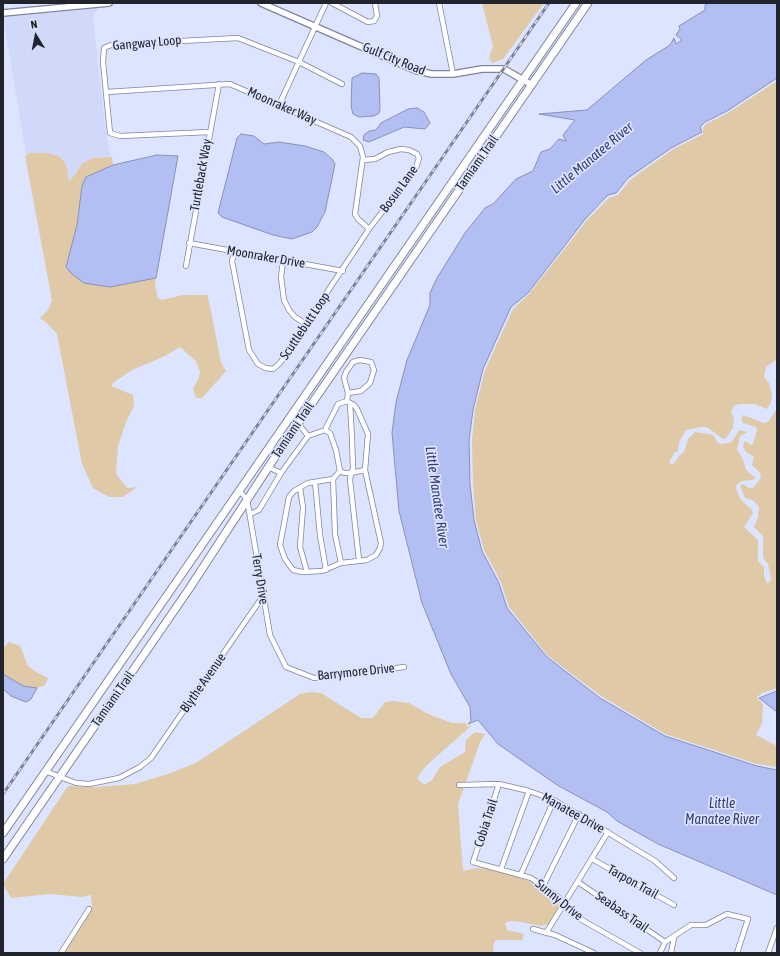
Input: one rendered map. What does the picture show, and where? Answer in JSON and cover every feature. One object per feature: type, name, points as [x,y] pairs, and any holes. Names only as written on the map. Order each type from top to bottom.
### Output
[{"type":"main road","name":"Tamiami Trail","points":[[3,832],[576,3]]},
{"type":"main road","name":"Tamiami Trail","points":[[3,859],[185,595],[298,422],[588,3]]},
{"type":"street","points":[[3,12],[109,3]]},
{"type":"street","name":"Gulf City Road","points":[[261,3],[417,71],[432,74],[452,74],[482,68],[504,69],[532,85]]},
{"type":"street","points":[[279,105],[326,3]]},
{"type":"street","points":[[332,3],[368,22],[374,21],[377,16],[375,3]]},
{"type":"street","points":[[439,3],[452,74]]},
{"type":"street","name":"Gangway Loop","points":[[209,132],[120,136],[110,133],[102,53],[104,48],[111,45],[238,38],[254,43],[299,62],[342,84]]},
{"type":"street","name":"Turtleback Way","points":[[186,266],[209,132],[219,84]]},
{"type":"street","name":"Moonraker Way","points":[[107,92],[230,84],[350,137],[360,146],[363,160]]},
{"type":"street","name":"Bosun Lane","points":[[363,160],[375,159],[388,152],[401,150],[409,150],[417,154],[419,158],[416,168],[369,230]]},
{"type":"street","points":[[363,160],[355,214],[369,230]]},
{"type":"street","name":"Scuttlebutt Loop","points":[[235,252],[232,262],[249,350],[258,364],[265,368],[273,369],[280,363],[369,230]]},
{"type":"street","name":"Moonraker Drive","points":[[189,243],[343,271]]},
{"type":"street","points":[[401,256],[409,262]]},
{"type":"street","points":[[283,261],[281,277],[284,300],[289,310],[295,317],[306,324]]},
{"type":"street","points":[[348,393],[361,391],[370,383],[374,370],[371,362],[360,360],[353,362],[344,378],[348,393],[352,438],[353,469],[350,480],[359,560]]},
{"type":"street","points":[[250,514],[259,510],[280,473],[308,436],[325,430],[338,404],[348,402],[354,405],[357,409],[368,434],[366,470],[380,548],[374,557],[341,563],[326,570],[307,572],[293,570],[285,559],[280,545],[287,501],[292,494],[300,488],[315,482],[333,479],[340,471]]},
{"type":"street","points":[[298,422],[308,436]]},
{"type":"street","points":[[325,430],[330,433],[334,439],[340,471]]},
{"type":"street","points":[[268,466],[280,473]]},
{"type":"street","points":[[340,471],[344,473],[351,473],[366,470]]},
{"type":"street","points":[[333,479],[335,534],[341,563]]},
{"type":"street","points":[[315,482],[320,535],[326,570]]},
{"type":"street","points":[[300,488],[303,507],[300,547],[307,572]]},
{"type":"street","points":[[239,491],[247,498]]},
{"type":"street","name":"Terry Drive","points":[[247,498],[270,635],[286,667]]},
{"type":"street","name":"Blythe Avenue","points":[[59,778],[76,783],[89,784],[119,778],[140,768],[151,758],[263,596]]},
{"type":"street","name":"Barrymore Drive","points":[[286,667],[314,678],[404,667]]},
{"type":"street","points":[[45,771],[59,778]]},
{"type":"street","name":"Manatee Drive","points":[[460,785],[499,784],[529,790],[554,800],[655,861],[674,878]]},
{"type":"street","name":"Cobia Trail","points":[[472,862],[499,784]]},
{"type":"street","points":[[501,869],[529,790]]},
{"type":"street","points":[[521,874],[554,800]]},
{"type":"street","points":[[543,886],[579,814]]},
{"type":"street","points":[[546,932],[608,832]]},
{"type":"street","name":"Tarpon Trail","points":[[592,860],[674,906]]},
{"type":"street","name":"Sunny Drive","points":[[472,862],[521,874],[531,878],[564,904],[575,916],[640,953]]},
{"type":"street","name":"Seabass Trail","points":[[578,882],[665,942]]},
{"type":"street","points":[[61,953],[90,910]]},
{"type":"street","points":[[660,953],[665,942],[674,938],[691,925],[706,925],[726,914],[748,919],[737,953]]},
{"type":"street","points":[[768,953],[777,928]]},
{"type":"street","points":[[533,929],[546,932],[594,953]]},
{"type":"street","points":[[671,953],[674,938]]},
{"type":"shaded area","points":[[482,3],[544,3],[503,59],[492,63],[489,58],[493,46]]},
{"type":"shaded area","points":[[99,8],[93,16],[106,133],[111,157],[93,158],[76,171],[69,182],[66,164],[59,156],[29,153],[26,155],[3,17]]},
{"type":"shaded area","points":[[777,81],[777,359],[766,367],[764,377],[769,383],[772,394],[771,402],[767,409],[755,404],[740,404],[734,406],[731,412],[734,417],[733,428],[726,438],[723,439],[707,427],[686,430],[679,442],[678,451],[674,453],[669,463],[673,464],[684,452],[688,439],[695,432],[713,435],[718,443],[723,444],[732,442],[739,430],[748,432],[740,436],[737,450],[743,459],[746,470],[756,478],[741,481],[736,486],[741,500],[752,510],[753,513],[744,527],[758,540],[758,561],[764,567],[764,576],[767,583],[769,583],[771,579],[768,564],[764,559],[763,554],[763,536],[754,527],[758,518],[759,507],[753,500],[745,498],[740,486],[743,484],[749,488],[753,488],[761,478],[760,473],[752,465],[754,457],[746,452],[743,446],[745,441],[751,445],[753,444],[757,430],[756,427],[743,423],[741,419],[743,415],[764,423],[768,422],[777,409],[777,688],[762,693],[757,697],[763,705],[762,723],[756,735],[777,746],[777,767],[757,764],[665,734],[601,696],[548,656],[509,607],[501,582],[484,550],[476,520],[472,440],[475,410],[485,370],[513,309],[529,294],[588,219],[609,198],[618,195],[630,180],[672,150],[703,134],[703,128],[706,124],[728,113]]},
{"type":"shaded area","points":[[29,153],[46,153],[59,156],[66,164],[69,182],[83,163],[93,158],[112,157],[113,165],[86,177],[82,186],[77,225],[66,267],[84,283],[110,287],[156,278],[155,286],[158,298],[162,300],[183,295],[207,295],[221,362],[226,371],[202,398],[196,398],[193,389],[199,378],[200,372],[196,361],[180,347],[165,356],[132,370],[114,382],[111,386],[133,395],[134,406],[126,422],[118,446],[116,474],[127,488],[137,487],[123,497],[109,497],[93,488],[82,464],[57,334],[40,318],[48,310],[52,300],[25,156]]},
{"type":"shaded area","points":[[9,642],[20,646],[28,666],[48,678],[45,685],[37,688],[23,686],[3,674],[3,648]]},
{"type":"shaded area","points":[[311,692],[321,693],[361,718],[373,718],[385,702],[393,701],[409,703],[428,714],[452,723],[466,723],[467,727],[472,725],[426,766],[417,778],[424,785],[432,780],[440,767],[465,752],[466,740],[475,732],[485,734],[480,742],[466,782],[457,782],[457,787],[464,787],[458,804],[463,871],[476,868],[491,869],[527,880],[558,901],[560,906],[549,924],[540,926],[510,921],[505,923],[507,930],[524,934],[522,940],[496,940],[493,945],[494,953],[61,953],[92,906],[91,895],[82,897],[50,894],[11,898],[3,884],[68,786],[98,787],[135,784],[168,774],[196,763],[300,694]]},
{"type":"water","name":"Little Manatee River","points":[[709,3],[777,3],[777,78],[727,111],[705,122],[700,127],[702,132],[671,148],[628,178],[616,193],[608,195],[586,218],[528,293],[511,307],[483,369],[473,410],[469,440],[470,484],[474,520],[482,551],[499,583],[507,608],[547,657],[600,698],[665,736],[757,766],[777,770],[777,895],[658,844],[617,821],[607,812],[557,785],[498,744],[478,720],[468,724],[471,721],[470,707],[451,674],[422,603],[399,511],[392,433],[396,402],[407,360],[430,305],[430,293],[437,278],[465,233],[485,208],[493,204],[516,179],[533,171],[541,152],[550,149],[559,139],[566,141],[563,135],[575,120],[539,114],[587,110],[646,60],[670,45],[674,38],[676,44],[682,40],[676,35],[680,29],[679,26],[705,10],[705,5]]},
{"type":"water","points":[[362,73],[376,74],[379,78],[380,109],[379,113],[374,116],[359,117],[353,114],[351,106],[352,78]]},
{"type":"water","points":[[417,108],[424,112],[430,123],[425,129],[404,127],[369,142],[363,140],[364,135],[369,131],[376,130],[381,123],[408,109]]},
{"type":"water","points":[[241,134],[254,136],[264,144],[279,142],[305,146],[324,152],[332,159],[335,164],[325,212],[317,227],[312,232],[292,239],[273,235],[222,217],[218,213],[237,138]]},
{"type":"water","points":[[157,155],[178,156],[156,278],[110,287],[84,283],[72,274],[66,267],[77,225],[82,186],[86,177],[113,165]]},
{"type":"water","points":[[3,674],[23,686],[37,688],[31,699],[26,702],[11,696],[3,689]]},
{"type":"water","points":[[777,691],[777,712],[759,698]]},
{"type":"railway","points":[[3,794],[549,3]]}]
